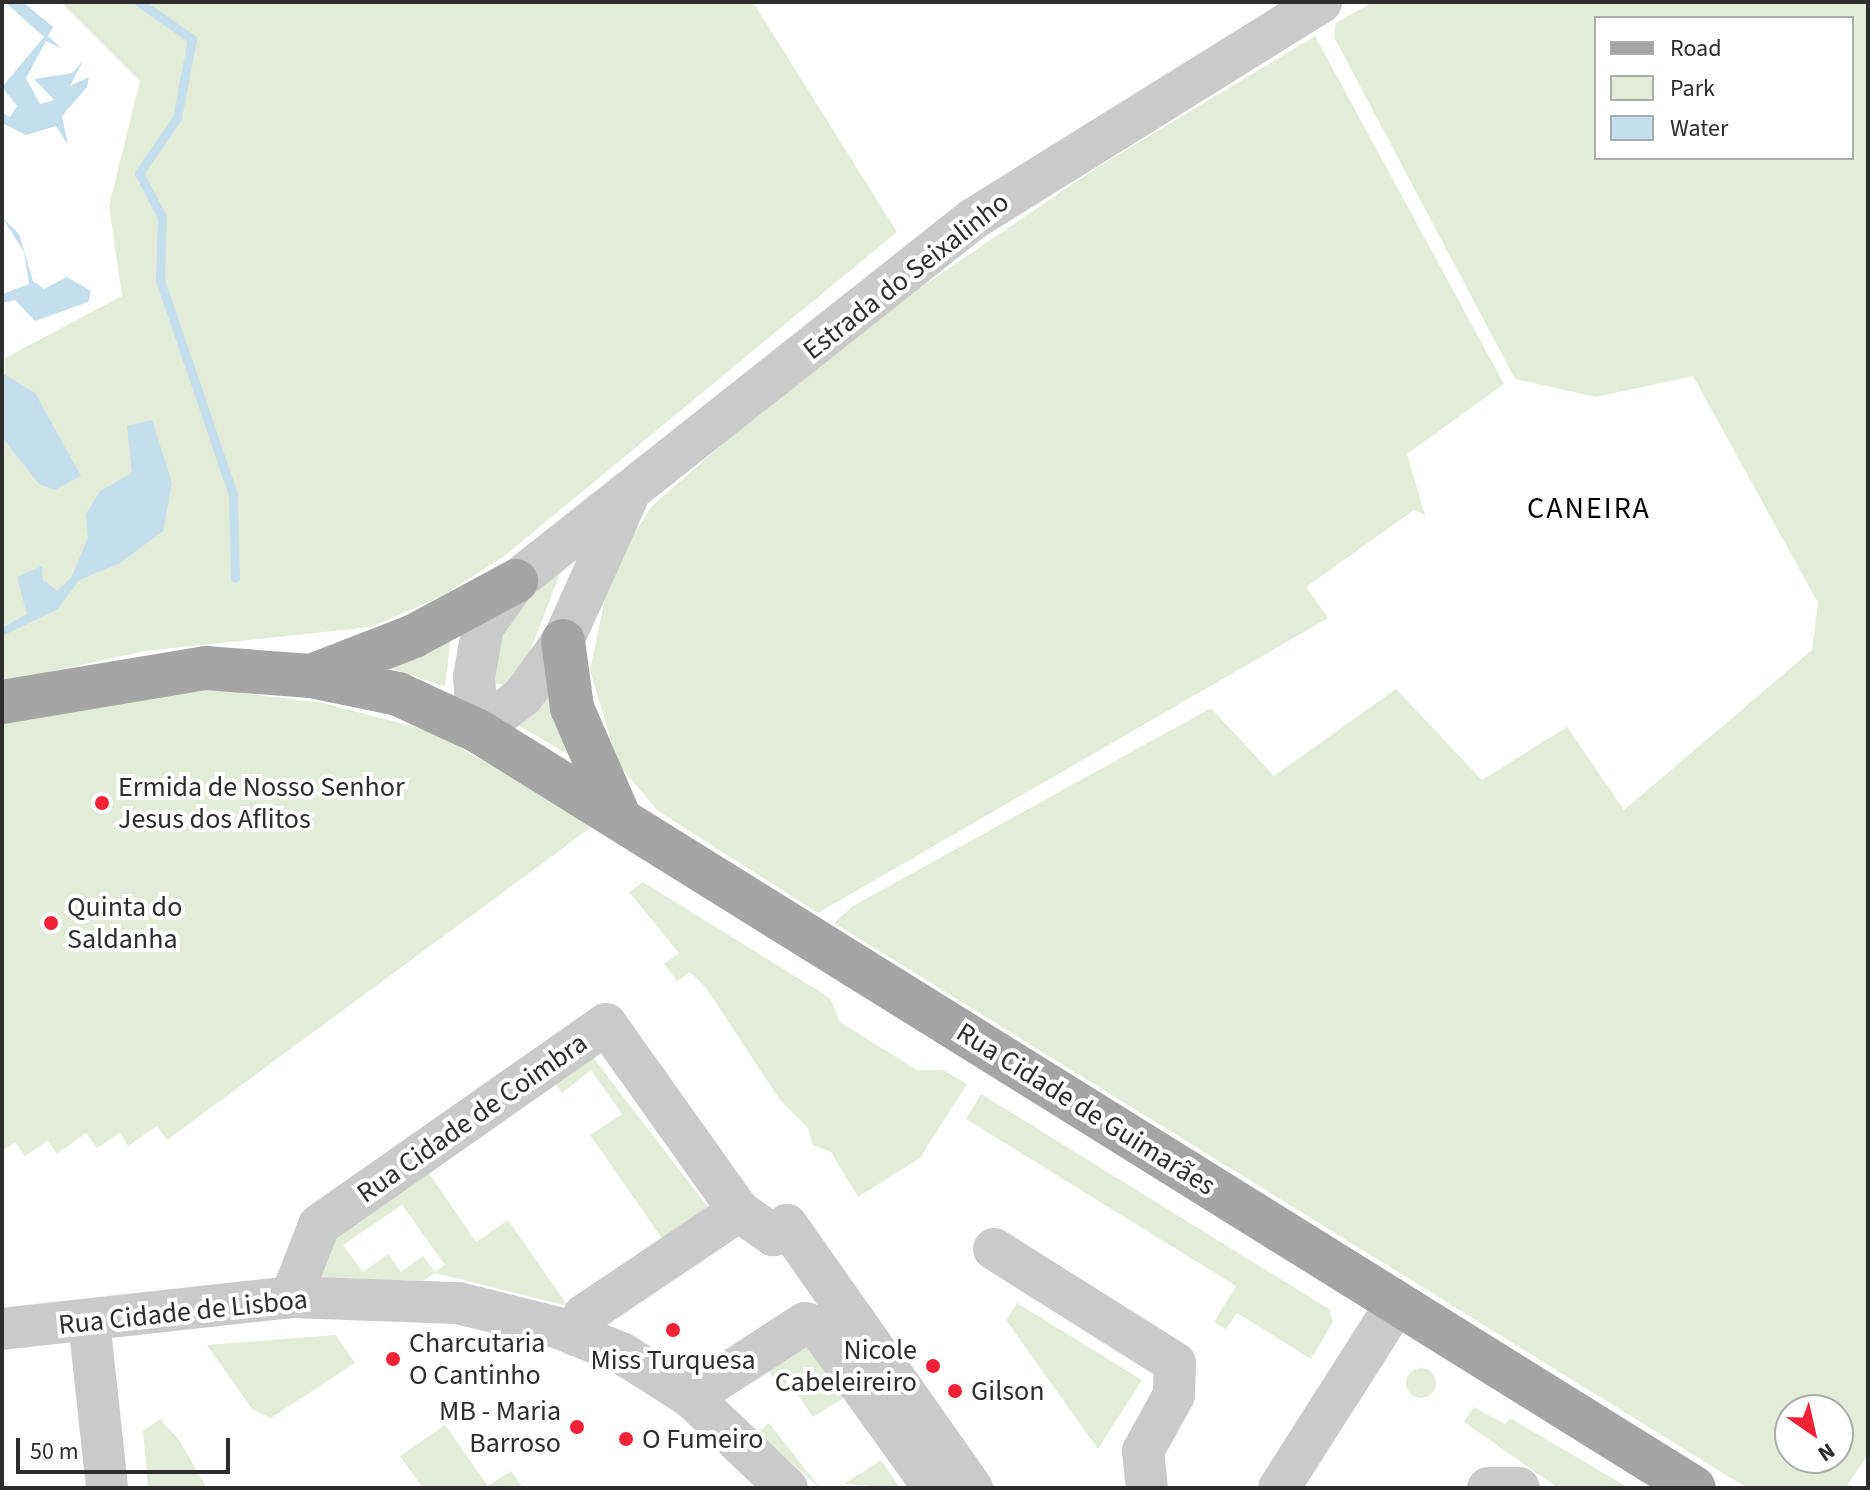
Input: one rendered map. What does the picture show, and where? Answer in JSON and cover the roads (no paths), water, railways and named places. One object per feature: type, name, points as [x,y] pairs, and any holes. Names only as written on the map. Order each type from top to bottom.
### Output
[{"type":"main road","points":[[311,676],[414,636],[516,581]]},
{"type":"main road","points":[[563,641],[572,708],[619,816]]},
{"type":"main road","name":"Rua Cidade de Guimarães","points":[[2,702],[206,668],[311,676],[398,694],[478,731],[1694,1488]]},
{"type":"street","name":"Estrada do Seixalinho","points":[[478,731],[474,677],[483,627],[516,581],[628,496],[973,219],[1321,2]]},
{"type":"street","points":[[478,731],[523,696],[563,641],[628,496]]},
{"type":"street","name":"Rua Cidade de Coimbra","points":[[291,1297],[319,1225],[606,1024],[739,1211]]},
{"type":"street","points":[[576,1335],[584,1315],[739,1211],[773,1235],[787,1225],[972,1488]]},
{"type":"street","points":[[994,1249],[1175,1363],[1174,1395],[1143,1451],[1147,1488]]},
{"type":"street","name":"Rua Cidade de Lisboa","points":[[2,1329],[291,1297],[458,1303],[576,1335],[691,1397],[787,1488]]},
{"type":"street","points":[[1279,1488],[1396,1304]]},
{"type":"street","points":[[89,1321],[107,1488]]},
{"type":"street","points":[[691,1397],[805,1323],[818,1327],[934,1488]]},
{"type":"street","points":[[1488,1488],[1519,1488]]},
{"type":"water","points":[[5,2],[23,2],[53,27],[48,36],[62,49],[46,41],[26,78],[40,104],[54,100],[34,79],[72,73],[83,61],[70,86],[89,77],[87,87],[62,116],[68,145],[56,126],[26,135],[2,123],[2,113],[10,117],[17,106],[2,87],[44,37]]},
{"type":"water","points":[[2,217],[19,234],[33,281],[44,289],[67,277],[91,291],[88,302],[35,321],[15,300],[2,303],[2,294],[29,284],[24,252]]},
{"type":"water","points":[[2,373],[35,393],[81,476],[55,490],[39,484],[2,437]]},
{"type":"water","points":[[152,420],[172,483],[163,531],[120,563],[79,580],[58,609],[2,636],[2,628],[27,614],[17,577],[42,566],[43,580],[57,591],[71,578],[88,538],[86,514],[100,491],[132,473],[127,426]]},
{"type":"waterway","points":[[139,2],[192,39],[177,118],[139,173],[162,217],[160,280],[233,494],[235,578]]},
{"type":"place","name":"Ermida de Nosso Senhor Jesus dos Aflitos","points":[[102,803]]},
{"type":"place","name":"Quinta do Saldanha","points":[[51,923]]},
{"type":"place","name":"Miss Turquesa","points":[[673,1330]]},
{"type":"place","name":"Charcutaria O Cantinho","points":[[393,1359]]},
{"type":"place","name":"Nicole Cabeleireiro","points":[[933,1366]]},
{"type":"place","name":"Gilson","points":[[955,1391]]},
{"type":"place","name":"MB - Maria Barroso","points":[[577,1427]]},
{"type":"place","name":"O Fumeiro","points":[[626,1439]]},
{"type":"district","name":"CANEIRA","points":[[1589,509]]}]
